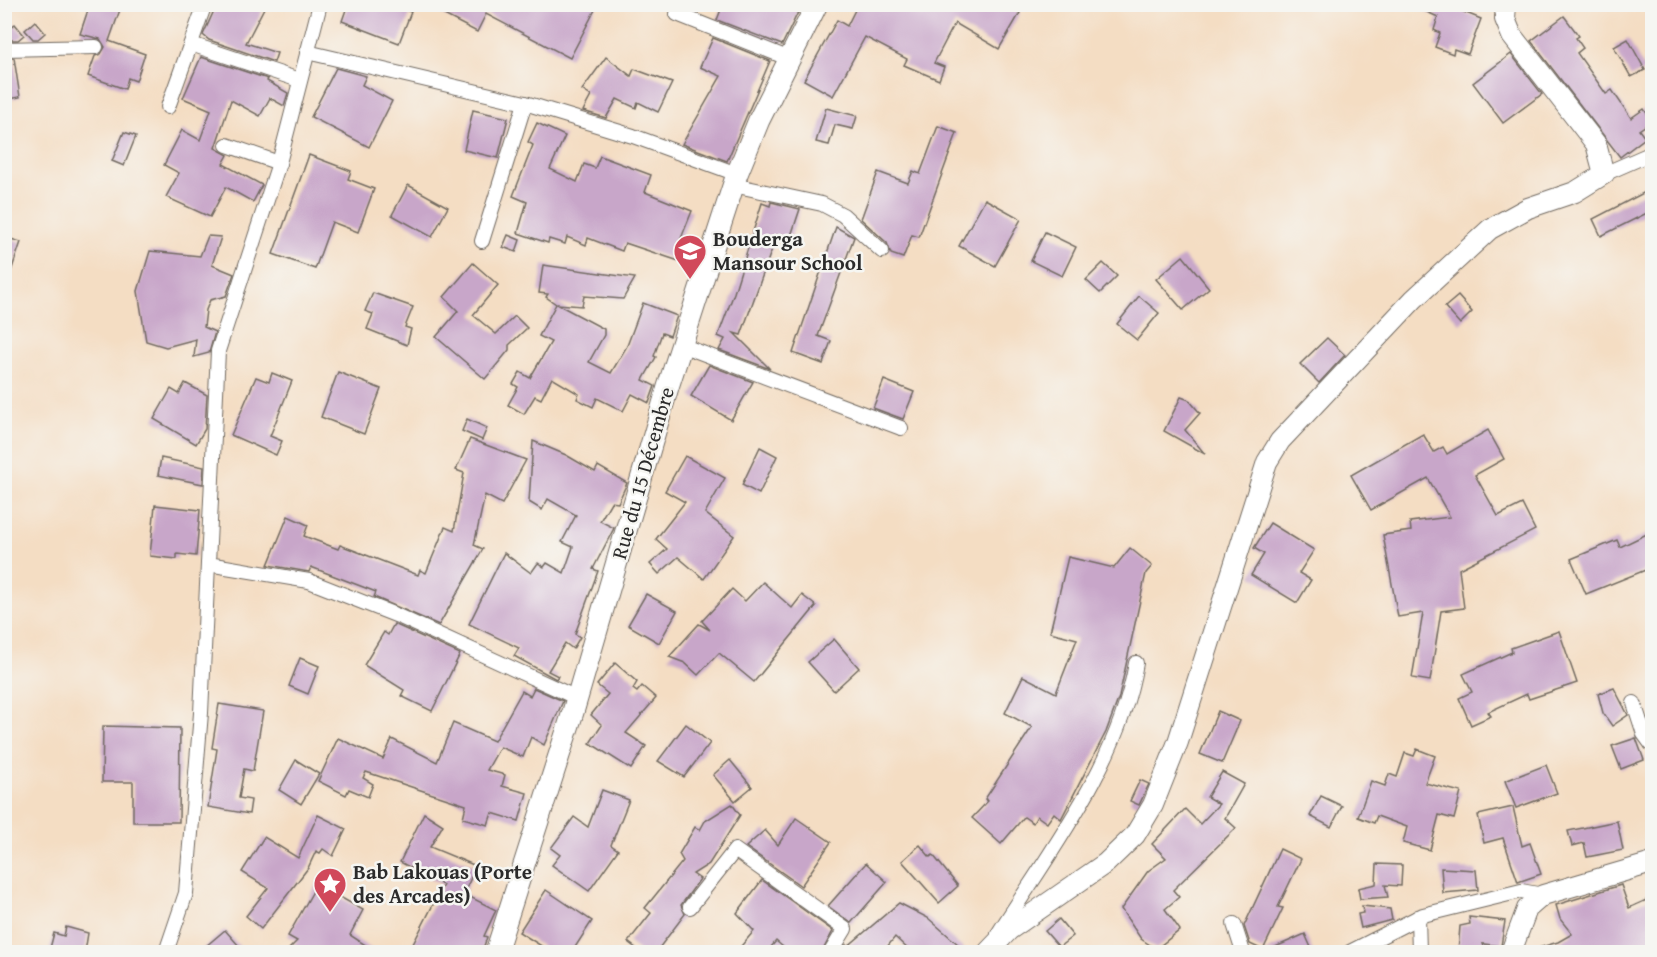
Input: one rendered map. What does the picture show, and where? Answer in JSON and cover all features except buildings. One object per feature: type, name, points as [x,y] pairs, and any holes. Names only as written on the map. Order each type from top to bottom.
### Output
[{"type":"main road","name":"Rue du 15 Décembre","points":[[496,952],[577,698],[681,345],[735,179],[759,120],[817,4]]},
{"type":"street","points":[[168,107],[205,4]]},
{"type":"street","points":[[166,952],[186,893],[201,713],[218,351],[279,163],[320,4]]},
{"type":"street","points":[[1506,4],[1505,19],[1512,36],[1596,144],[1604,174]]},
{"type":"street","points":[[677,14],[790,59]]},
{"type":"street","points":[[191,44],[299,80]]},
{"type":"street","points":[[4,49],[96,47]]},
{"type":"street","points":[[307,52],[525,103],[633,136],[735,179],[822,204],[843,214],[882,250]]},
{"type":"street","points":[[482,241],[525,103]]},
{"type":"street","points":[[227,145],[279,163]]},
{"type":"street","points":[[987,952],[1009,930],[1106,863],[1136,835],[1153,805],[1178,742],[1267,462],[1281,441],[1414,299],[1491,229],[1528,208],[1575,192],[1604,174],[1653,153]]},
{"type":"street","points":[[681,345],[901,428]]},
{"type":"street","points":[[208,564],[309,581],[398,616],[577,698]]},
{"type":"street","points":[[987,952],[1107,754],[1130,698],[1136,663]]},
{"type":"street","points":[[1634,703],[1644,734],[1653,745]]},
{"type":"street","points":[[690,907],[735,850],[845,929],[831,952]]},
{"type":"street","points":[[1350,952],[1418,917],[1521,891],[1542,895],[1653,863]]},
{"type":"street","points":[[1511,952],[1527,909],[1542,895]]},
{"type":"street","points":[[1418,917],[1419,952]]},
{"type":"street","points":[[1234,924],[1244,952]]},
{"type":"place","name":"Bouderga Mansour School","points":[[690,280]]},
{"type":"place","name":"Bab Lakouas (Porte des Arcades)","points":[[330,913]]}]
